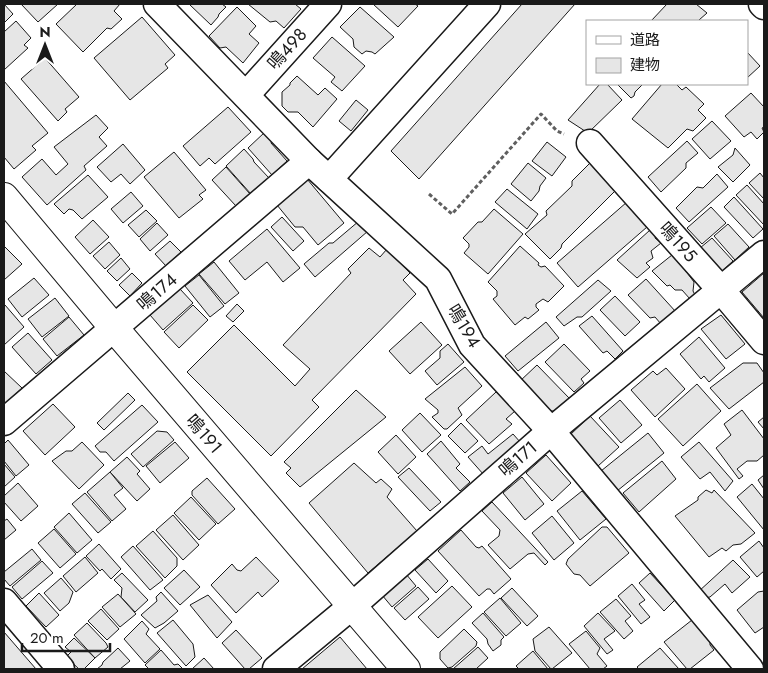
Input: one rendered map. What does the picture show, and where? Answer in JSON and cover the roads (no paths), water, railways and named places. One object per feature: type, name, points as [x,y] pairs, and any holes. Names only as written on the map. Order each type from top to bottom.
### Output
[{"type":"street","name":"鳴194","points":[[158,4],[310,161],[438,279],[472,345],[551,431],[750,669]]},
{"type":"street","name":"鳴498","points":[[246,95],[328,4]]},
{"type":"street","points":[[329,179],[487,4]]},
{"type":"street","name":"鳴195","points":[[590,143],[764,341]]},
{"type":"street","name":"鳴174","points":[[4,422],[310,161]]},
{"type":"street","name":"鳴191","points":[[4,197],[406,669]]},
{"type":"street","name":"鳴171","points":[[276,669],[352,606],[551,431],[764,254]]},
{"type":"street","points":[[4,602],[61,669]]}]
